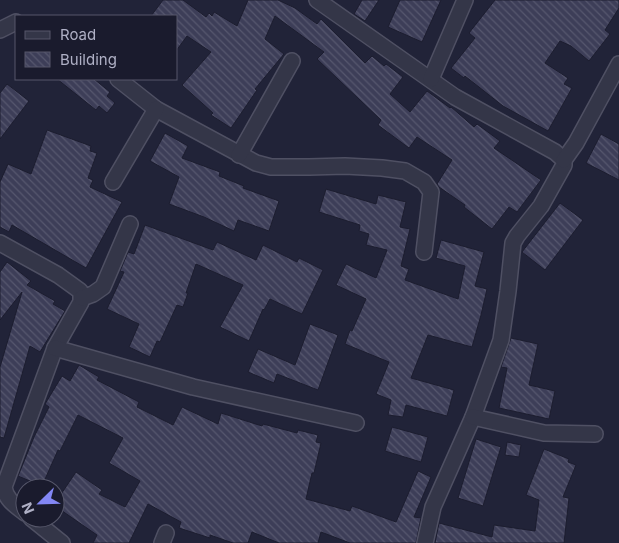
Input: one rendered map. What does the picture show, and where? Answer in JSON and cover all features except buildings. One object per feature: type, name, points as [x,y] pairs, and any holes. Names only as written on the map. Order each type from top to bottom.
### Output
[{"type":"street","points":[[316,0],[455,97],[555,152],[564,160]]},
{"type":"street","points":[[431,79],[465,0]]},
{"type":"street","points":[[0,30],[15,22]]},
{"type":"street","points":[[239,155],[292,61]]},
{"type":"street","points":[[425,543],[433,507],[473,417],[501,340],[513,243],[541,206],[564,165],[564,160],[580,136],[619,64]]},
{"type":"street","points":[[119,80],[156,110],[256,164],[271,167],[345,166],[405,171],[424,182],[431,192],[424,252]]},
{"type":"street","points":[[114,182],[156,110]]},
{"type":"street","points":[[82,298],[93,294],[103,287],[130,224]]},
{"type":"street","points":[[0,243],[58,275],[80,291],[82,298],[55,348],[4,487],[5,494],[15,505]]},
{"type":"street","points":[[55,348],[193,387],[356,423]]},
{"type":"street","points":[[473,417],[544,433],[595,434]]},
{"type":"street","points":[[43,528],[62,543]]}]
